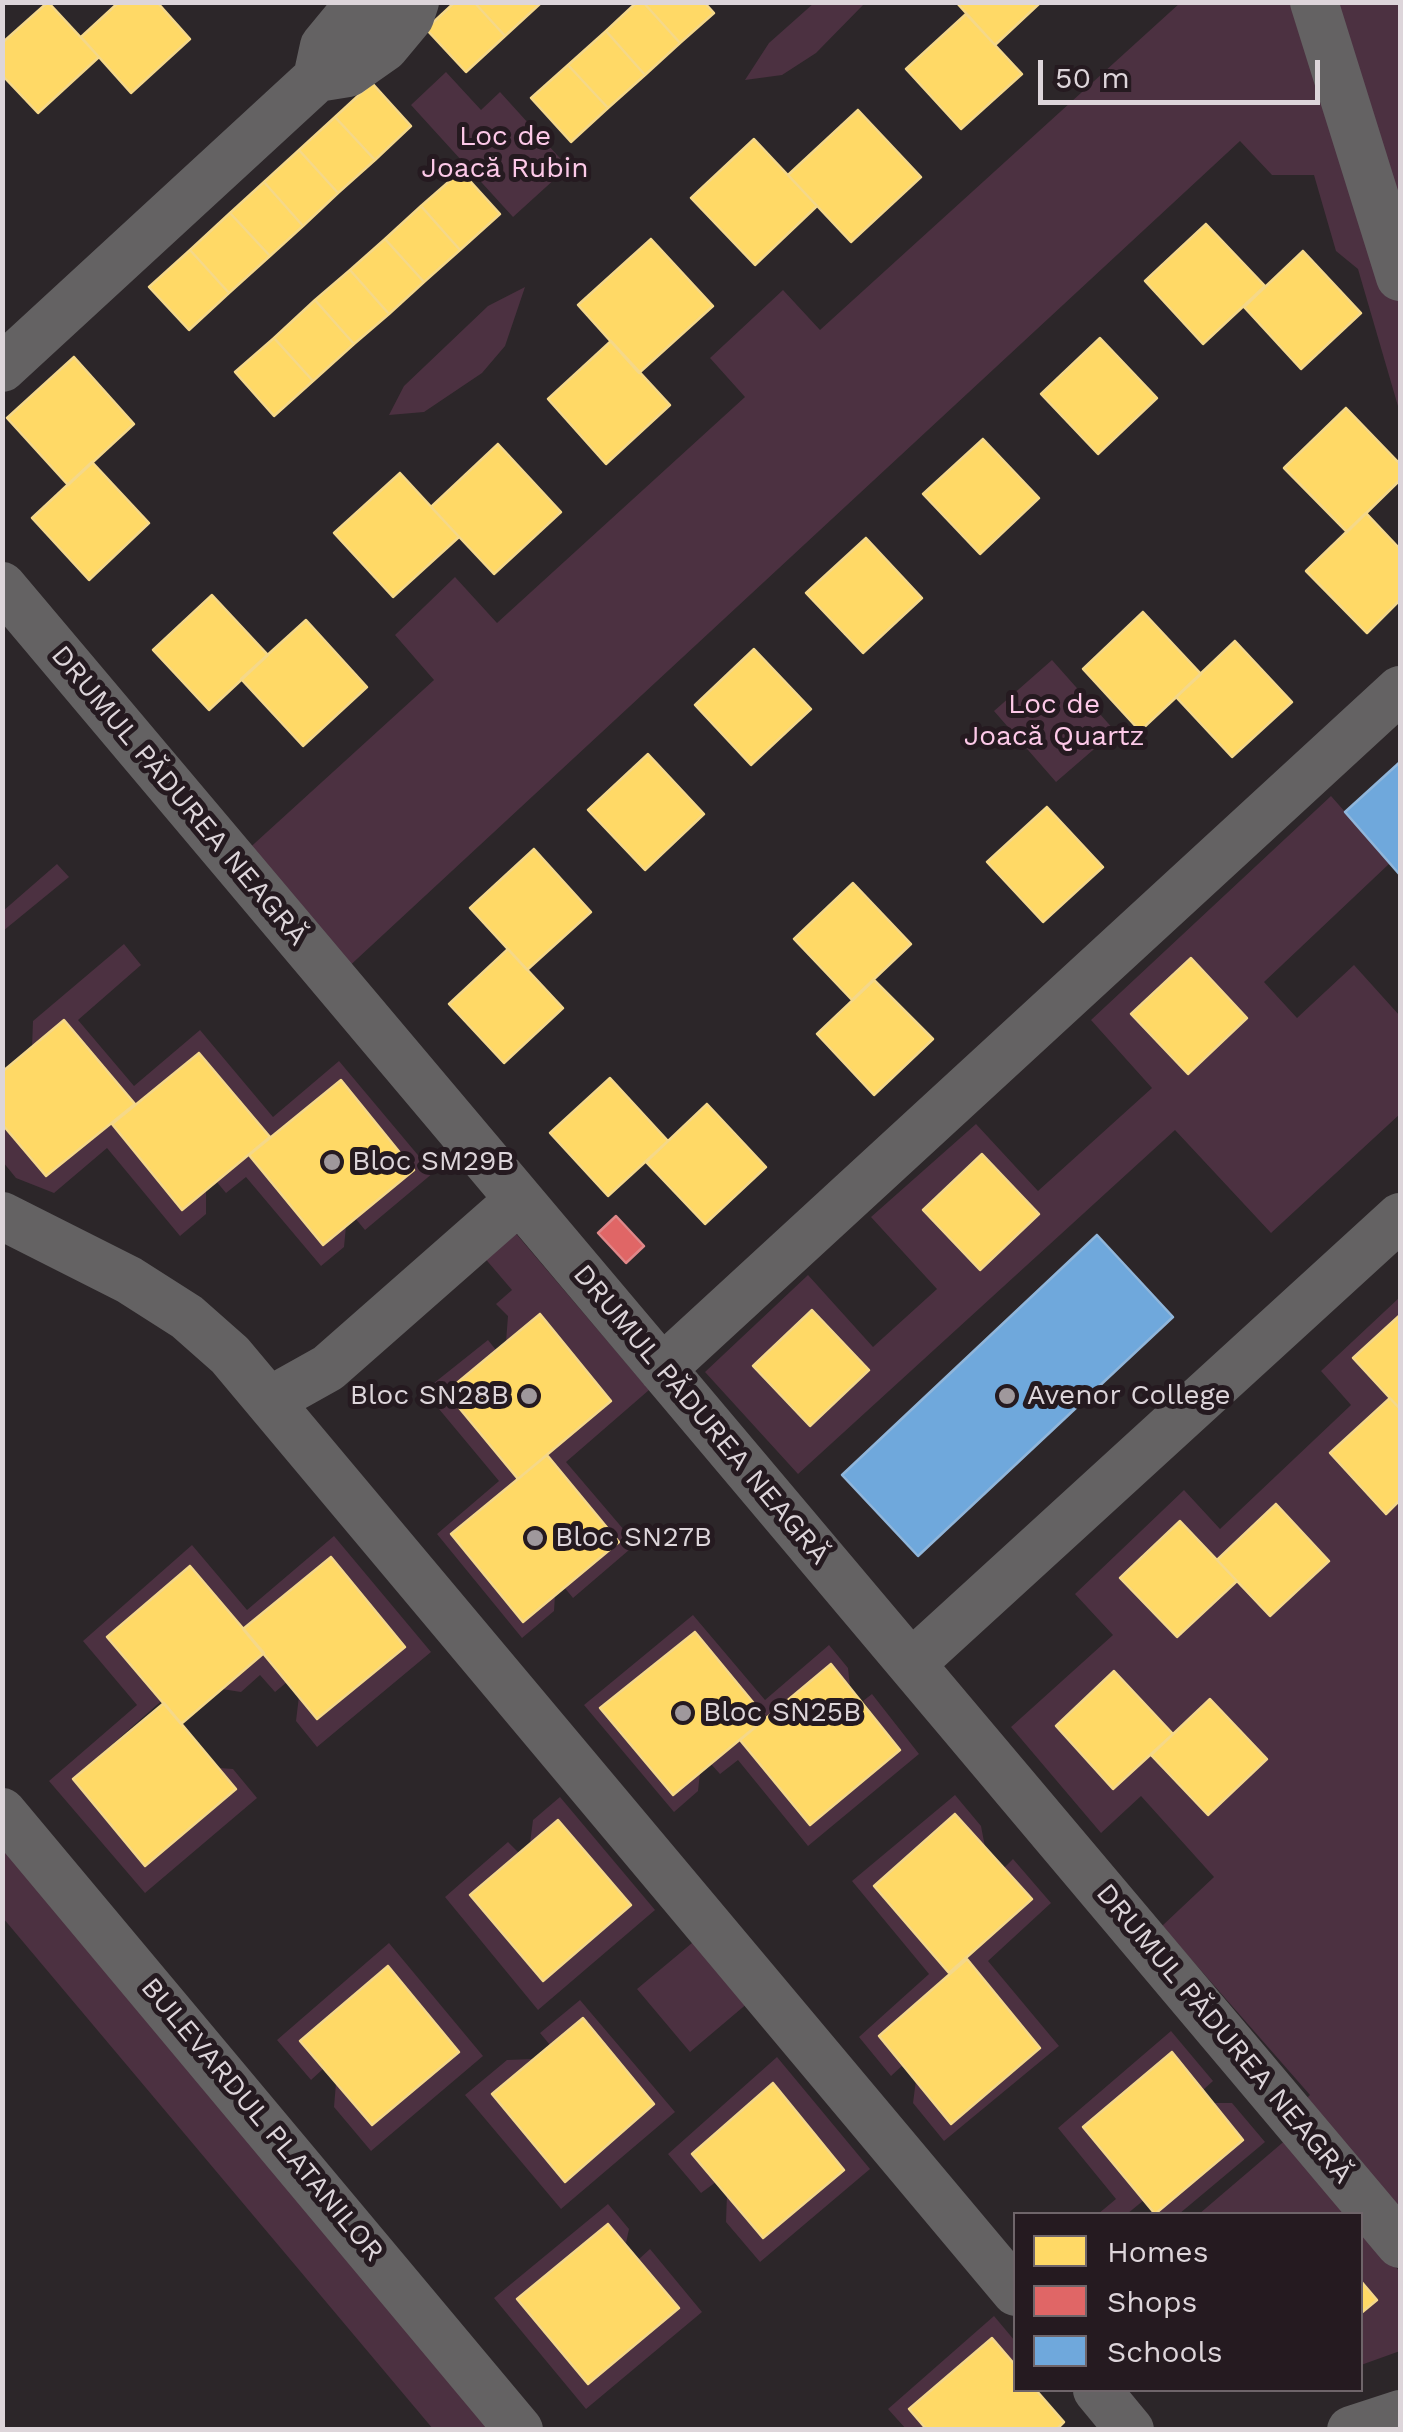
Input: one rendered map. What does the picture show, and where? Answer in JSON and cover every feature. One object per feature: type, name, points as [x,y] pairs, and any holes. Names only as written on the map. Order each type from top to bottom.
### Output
[{"type":"street","points":[[317,78],[324,46],[352,12],[366,2]]},
{"type":"street","points":[[2,368],[317,78],[348,73],[386,47],[410,16],[415,2]]},
{"type":"street","points":[[1314,2],[1400,277]]},
{"type":"street","name":"DRUMUL PĂDUREA NEAGRĂ","points":[[2,586],[1400,2244]]},
{"type":"street","points":[[662,1368],[1400,690]]},
{"type":"street","points":[[269,1401],[328,1368],[519,1200]]},
{"type":"street","points":[[2,1216],[129,1280],[187,1318],[230,1355],[1013,2288]]},
{"type":"street","points":[[911,1664],[1400,1217]]},
{"type":"street","name":"BULEVARDUL PLATANILOR","points":[[2,1812],[520,2430]]},
{"type":"street","points":[[1098,2392],[1130,2430]]},
{"type":"street","points":[[1350,2430],[1400,2414]]},
{"type":"green space","points":[[814,3],[865,3],[816,53],[782,75],[745,80],[769,43]]},
{"type":"green space","points":[[1180,3],[1400,3],[1400,413],[1358,269],[1336,251],[1314,175],[1272,175],[1240,141],[344,971],[244,853],[434,680],[395,635],[455,577],[497,623],[745,397],[710,358],[783,290],[820,330]]},
{"type":"green space","name":"Loc de Joacă Rubin","points":[[446,72],[481,110],[500,92],[568,167],[513,217],[411,105]]},
{"type":"green space","points":[[525,287],[505,346],[482,373],[424,412],[389,415],[404,386],[488,306]]},
{"type":"green space","name":"Loc de Joacă Quartz","points":[[1052,660],[1115,731],[1056,782],[994,711]]},
{"type":"green space","points":[[1331,796],[1390,863],[1264,982],[1297,1018],[1354,965],[1400,1016],[1400,1114],[1271,1233],[1175,1130],[798,1474],[705,1372],[808,1275],[873,1347],[937,1289],[871,1217],[976,1124],[1038,1191],[1152,1088],[1091,1020]]},
{"type":"green space","points":[[57,864],[69,877],[3,931],[3,911]]},
{"type":"green space","points":[[124,944],[141,965],[78,1020],[134,1086],[200,1030],[273,1117],[339,1061],[433,1173],[365,1230],[355,1218],[414,1169],[341,1080],[270,1137],[199,1054],[135,1104],[64,1021],[32,1048],[33,1021]]},
{"type":"green space","points":[[2,1124],[46,1176],[112,1124],[182,1210],[206,1190],[206,1214],[180,1236],[107,1148],[54,1193],[16,1178],[3,1162]]},
{"type":"green space","points":[[249,1155],[323,1244],[346,1226],[344,1247],[321,1266],[246,1177],[226,1193],[216,1181]]},
{"type":"green space","points":[[501,1216],[649,1390],[566,1462],[636,1544],[573,1598],[564,1587],[619,1542],[546,1455],[611,1401],[540,1315],[506,1342],[508,1316],[496,1304],[512,1290],[471,1242]]},
{"type":"green space","points":[[1400,1297],[1400,2244],[1290,2114],[1310,2095],[1162,1926],[1214,1877],[1141,1796],[1101,1833],[1011,1727],[1113,1635],[1075,1594],[1184,1490],[1220,1529],[1351,1405],[1321,1371]]},
{"type":"green space","points":[[488,1340],[496,1350],[446,1392],[518,1479],[451,1535],[522,1621],[555,1595],[554,1611],[522,1638],[437,1534],[499,1481],[424,1391]]},
{"type":"green space","points":[[334,1536],[431,1652],[317,1747],[296,1721],[299,1696],[318,1719],[405,1647],[331,1557],[243,1629],[73,1779],[146,1865],[236,1790],[219,1768],[233,1769],[257,1798],[145,1893],[49,1781],[137,1705],[83,1641],[192,1545],[247,1610]]},
{"type":"green space","points":[[693,1615],[765,1700],[829,1645],[848,1668],[850,1686],[831,1664],[766,1718],[694,1632],[601,1708],[673,1795],[700,1773],[698,1791],[674,1812],[584,1705]]},
{"type":"green space","points":[[264,1653],[287,1682],[275,1692],[260,1675],[241,1692],[222,1689]]},
{"type":"green space","points":[[872,1694],[919,1754],[808,1846],[738,1760],[720,1774],[711,1764],[740,1740],[810,1825],[900,1751],[863,1701]]},
{"type":"green space","points":[[955,1795],[981,1826],[985,1847],[955,1815],[875,1885],[949,1973],[880,2035],[903,2065],[891,2076],[859,2037],[929,1974],[852,1881]]},
{"type":"green space","points":[[560,1797],[655,1910],[538,2010],[445,1897],[508,1842],[519,1853],[470,1895],[543,1981],[631,1906],[558,1820],[530,1843],[533,1820]]},
{"type":"green space","points":[[2,1812],[519,2429],[433,2429],[3,1918]]},
{"type":"green space","points":[[1013,1859],[1051,1903],[988,1961],[1059,2046],[944,2141],[913,2103],[916,2080],[952,2123],[1040,2049],[967,1959],[1031,1899],[1004,1868]]},
{"type":"green space","points":[[710,1928],[762,1991],[690,2052],[637,1989]]},
{"type":"green space","points":[[389,1943],[483,2056],[371,2151],[334,2107],[336,2083],[372,2125],[459,2052],[389,1966],[300,2041],[323,2069],[311,2080],[277,2040]]},
{"type":"green space","points":[[580,2000],[675,2112],[561,2209],[465,2095],[507,2060],[533,2059],[492,2095],[583,2019],[550,2045],[540,2033]]},
{"type":"green space","points":[[1171,2031],[1213,2081],[1203,2090],[1172,2052],[1084,2127],[1144,2200],[1129,2212],[1100,2212],[1116,2199],[1058,2128]]},
{"type":"green space","points":[[777,2057],[870,2169],[760,2262],[726,2222],[727,2194],[763,2238],[844,2170],[774,2083],[693,2153],[716,2182],[701,2193],[668,2154]]},
{"type":"green space","points":[[1214,2103],[1232,2103],[1265,2142],[1181,2212],[1157,2212],[1243,2140]]},
{"type":"green space","points":[[1288,2138],[1349,2212],[1201,2212]]},
{"type":"green space","points":[[608,2204],[629,2229],[626,2243],[608,2225],[517,2299],[587,2383],[679,2308],[639,2259],[650,2249],[702,2312],[586,2409],[494,2298]]},
{"type":"green space","points":[[1363,2229],[1400,2272],[1400,2351],[1363,2364],[1363,2312],[1377,2300],[1363,2282]]},
{"type":"green space","points":[[994,2316],[1013,2339],[1013,2364],[991,2338],[909,2409],[927,2429],[906,2429],[888,2409]]},
{"type":"building: Homes","points":[[48,2],[99,57],[38,113],[2,75],[2,43]]},
{"type":"building: Homes","points":[[119,2],[157,2],[190,39],[131,93],[81,37]]},
{"type":"building: Homes","points":[[455,2],[474,2],[505,36],[466,72],[426,29]]},
{"type":"building: Homes","points":[[474,2],[542,2],[505,36]]},
{"type":"building: Homes","points":[[637,2],[643,2],[680,43],[645,75],[606,31]]},
{"type":"building: Homes","points":[[643,2],[704,2],[714,13],[680,43]]},
{"type":"building: Homes","points":[[956,2],[1041,2],[995,45]]},
{"type":"building: Homes","points":[[966,14],[1022,74],[961,129],[906,69]]},
{"type":"building: Homes","points":[[606,31],[645,75],[608,108],[568,65]]},
{"type":"building: Homes","points":[[568,65],[608,108],[571,142],[531,98]]},
{"type":"building: Homes","points":[[372,83],[411,126],[375,160],[335,117]]},
{"type":"building: Homes","points":[[858,110],[921,177],[851,242],[788,175]]},
{"type":"building: Homes","points":[[335,117],[375,160],[338,193],[299,150]]},
{"type":"building: Homes","points":[[754,139],[817,206],[755,265],[691,198]]},
{"type":"building: Homes","points":[[299,150],[338,193],[303,226],[264,182]]},
{"type":"building: Homes","points":[[461,171],[500,214],[460,250],[421,206]]},
{"type":"building: Homes","points":[[264,182],[303,226],[270,256],[230,213]]},
{"type":"building: Homes","points":[[421,206],[460,250],[424,282],[385,239]]},
{"type":"building: Homes","points":[[230,213],[270,256],[229,293],[190,250]]},
{"type":"building: Homes","points":[[1206,224],[1265,286],[1203,344],[1145,281]]},
{"type":"building: Homes","points":[[385,239],[424,282],[389,314],[350,270]]},
{"type":"building: Homes","points":[[651,239],[713,306],[639,373],[578,305]]},
{"type":"building: Homes","points":[[190,250],[229,293],[189,330],[149,287]]},
{"type":"building: Homes","points":[[1303,251],[1361,313],[1301,369],[1244,307]]},
{"type":"building: Homes","points":[[350,270],[389,314],[354,344],[315,300]]},
{"type":"building: Homes","points":[[315,300],[354,344],[313,381],[274,338]]},
{"type":"building: Homes","points":[[274,338],[313,381],[274,416],[235,372]]},
{"type":"building: Homes","points":[[1100,338],[1157,398],[1098,454],[1041,394]]},
{"type":"building: Homes","points":[[611,341],[670,405],[606,464],[548,399]]},
{"type":"building: Homes","points":[[74,357],[134,424],[68,485],[7,418]]},
{"type":"building: Homes","points":[[1346,408],[1400,464],[1400,480],[1347,532],[1284,468]]},
{"type":"building: Homes","points":[[983,439],[1039,498],[980,554],[923,494]]},
{"type":"building: Homes","points":[[498,444],[561,512],[494,574],[431,507]]},
{"type":"building: Homes","points":[[92,462],[149,523],[89,580],[32,518]]},
{"type":"building: Homes","points":[[400,473],[459,537],[393,597],[334,533]]},
{"type":"building: Homes","points":[[1366,513],[1400,549],[1400,600],[1367,633],[1306,571]]},
{"type":"building: Homes","points":[[866,538],[922,598],[863,653],[806,593]]},
{"type":"building: Homes","points":[[212,595],[268,655],[209,710],[153,650]]},
{"type":"building: Homes","points":[[1143,612],[1201,674],[1140,731],[1083,669]]},
{"type":"building: Homes","points":[[306,620],[367,687],[303,746],[241,679]]},
{"type":"building: Homes","points":[[1235,641],[1292,702],[1232,757],[1176,697]]},
{"type":"building: Homes","points":[[754,649],[811,709],[751,765],[695,705]]},
{"type":"building: Homes","points":[[648,754],[704,814],[645,870],[588,810]]},
{"type":"building: Homes","points":[[1047,807],[1103,867],[1043,922],[987,862]]},
{"type":"building: Homes","points":[[534,849],[591,912],[527,970],[470,908]]},
{"type":"building: Homes","points":[[853,883],[911,944],[852,1000],[794,939]]},
{"type":"building: Homes","points":[[508,949],[563,1008],[504,1063],[449,1004]]},
{"type":"building: Homes","points":[[1191,958],[1247,1018],[1188,1074],[1131,1014]]},
{"type":"building: Homes","points":[[874,980],[933,1039],[874,1095],[817,1034]]},
{"type":"building: Homes","points":[[64,1020],[135,1104],[46,1176],[2,1124],[2,1072]]},
{"type":"building: Homes","points":[[199,1053],[270,1137],[182,1210],[112,1124]]},
{"type":"building: Homes","points":[[610,1078],[668,1141],[608,1196],[550,1133]]},
{"type":"building: Homes","name":"Bloc SM29B","points":[[341,1080],[414,1170],[323,1245],[249,1155]]},
{"type":"building: Homes","points":[[707,1104],[766,1167],[705,1224],[646,1162]]},
{"type":"building: Homes","points":[[982,1154],[1039,1214],[980,1270],[923,1210]]},
{"type":"building: Homes","points":[[812,1310],[869,1370],[810,1426],[753,1366]]},
{"type":"building: Homes","name":"Bloc SN28B","points":[[540,1314],[611,1401],[518,1479],[446,1392]]},
{"type":"building: Homes","points":[[1400,1315],[1400,1409],[1353,1358]]},
{"type":"building: Homes","points":[[1390,1398],[1400,1409],[1400,1500],[1386,1514],[1330,1453]]},
{"type":"building: Homes","name":"Bloc SN27B","points":[[547,1455],[619,1542],[523,1622],[451,1534]]},
{"type":"building: Homes","points":[[1276,1504],[1329,1561],[1270,1616],[1217,1560]]},
{"type":"building: Homes","points":[[1180,1521],[1237,1581],[1177,1637],[1120,1578]]},
{"type":"building: Homes","points":[[331,1557],[405,1647],[317,1719],[243,1629]]},
{"type":"building: Homes","points":[[190,1566],[264,1653],[181,1724],[107,1637]]},
{"type":"building: Homes","name":"Bloc SN25B","points":[[695,1632],[766,1718],[673,1795],[600,1708]]},
{"type":"building: Homes","points":[[831,1664],[900,1750],[810,1825],[740,1740]]},
{"type":"building: Homes","points":[[1114,1671],[1173,1734],[1113,1789],[1056,1726]]},
{"type":"building: Homes","points":[[1210,1699],[1267,1759],[1208,1815],[1151,1755]]},
{"type":"building: Homes","points":[[164,1703],[236,1789],[145,1866],[73,1779]]},
{"type":"building: Homes","points":[[955,1814],[1032,1899],[949,1973],[874,1886]]},
{"type":"building: Homes","points":[[558,1820],[631,1905],[543,1981],[470,1895]]},
{"type":"building: Homes","points":[[967,1959],[1040,2048],[951,2124],[879,2036]]},
{"type":"building: Homes","points":[[388,1966],[459,2052],[372,2125],[300,2041]]},
{"type":"building: Homes","points":[[583,2018],[654,2104],[565,2182],[492,2094]]},
{"type":"building: Homes","points":[[1172,2052],[1243,2140],[1153,2212],[1083,2127]]},
{"type":"building: Homes","points":[[773,2083],[844,2170],[763,2238],[692,2154]]},
{"type":"building: Homes","points":[[608,2224],[679,2308],[588,2384],[517,2299]]},
{"type":"building: Homes","points":[[1363,2284],[1377,2300],[1363,2312]]},
{"type":"building: Homes","points":[[992,2338],[1013,2362],[1013,2392],[1038,2392],[1064,2422],[1056,2430],[927,2430],[909,2409]]},
{"type":"building: Shops","points":[[616,1216],[644,1246],[626,1263],[598,1233]]},
{"type":"building: Schools","points":[[1400,762],[1400,875],[1345,812]]},
{"type":"building: Schools","name":"Avenor College","points":[[1097,1235],[1173,1317],[918,1556],[842,1475]]},
{"type":"place","name":"Bloc SM29B","points":[[332,1162]]},
{"type":"place","name":"Bloc SN28B","points":[[529,1396]]},
{"type":"place","name":"Avenor College","points":[[1007,1396]]},
{"type":"place","name":"Bloc SN27B","points":[[535,1538]]},
{"type":"place","name":"Bloc SN25B","points":[[683,1713]]}]
